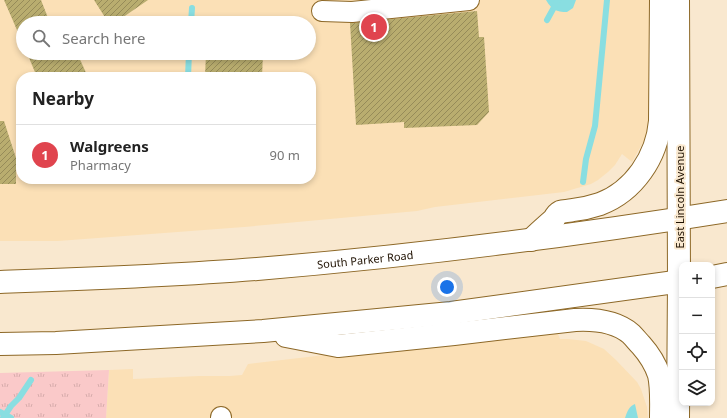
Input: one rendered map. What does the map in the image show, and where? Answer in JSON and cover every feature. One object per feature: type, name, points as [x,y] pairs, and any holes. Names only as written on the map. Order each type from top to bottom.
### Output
[{"type":"main road","points":[[531,240],[560,212],[582,209],[600,204],[613,198],[633,182],[648,162],[658,136],[660,121],[661,0]]},
{"type":"main road","name":"East Lincoln Avenue","points":[[678,0],[679,262]]},
{"type":"main road","name":"South Parker Road","points":[[0,282],[112,278],[255,269],[341,261],[531,240],[727,211]]},
{"type":"main road","points":[[715,276],[727,274]]},
{"type":"main road","points":[[0,344],[56,343],[263,331],[451,313],[679,281]]},
{"type":"main road","name":"East Lincoln Avenue","points":[[678,418],[680,298]]},
{"type":"main road","points":[[263,331],[338,346],[575,320],[604,321],[619,327],[630,334],[645,349],[652,359],[659,375],[661,418]]},
{"type":"lane","points":[[322,11],[352,12],[468,0]]},
{"type":"shaded area","points":[[0,0],[654,0],[652,113],[646,137],[632,162],[622,154],[615,165],[608,172],[591,184],[564,192],[435,207],[417,211],[244,227],[58,241],[0,241]]},
{"type":"shaded area","points":[[556,328],[560,339],[586,341],[604,349],[616,360],[637,382],[641,389],[647,407],[648,418],[106,418],[109,370],[133,369],[133,379],[242,375],[248,364]]},
{"type":"green space","points":[[109,370],[106,418],[0,418],[0,373]]},
{"type":"water","points":[[546,0],[576,0],[573,8],[567,12],[560,12],[550,6]]},
{"type":"water","points":[[635,404],[638,418],[625,418],[627,411]]},
{"type":"building","points":[[4,0],[41,0],[47,16],[16,16],[16,28]]},
{"type":"building","points":[[94,0],[148,0],[125,16],[104,16]]},
{"type":"building","points":[[477,11],[479,37],[484,37],[489,112],[477,125],[404,128],[404,122],[356,125],[350,23]]},
{"type":"building","points":[[30,60],[80,60],[86,72],[35,72]]},
{"type":"building","points":[[206,60],[263,60],[262,72],[205,72]]},
{"type":"building","points":[[0,121],[4,121],[16,158],[16,184],[0,184]]},
{"type":"waterway","points":[[547,20],[558,0]]},
{"type":"waterway","points":[[583,182],[586,159],[595,126],[607,0]]},
{"type":"waterway","points":[[191,16],[192,8]]},
{"type":"waterway","points":[[188,72],[189,60]]},
{"type":"waterway","points":[[3,418],[31,380]]},
{"type":"waterway","points":[[0,412],[11,418]]},
{"type":"place","name":"Walgreens","points":[[374,27]]}]
